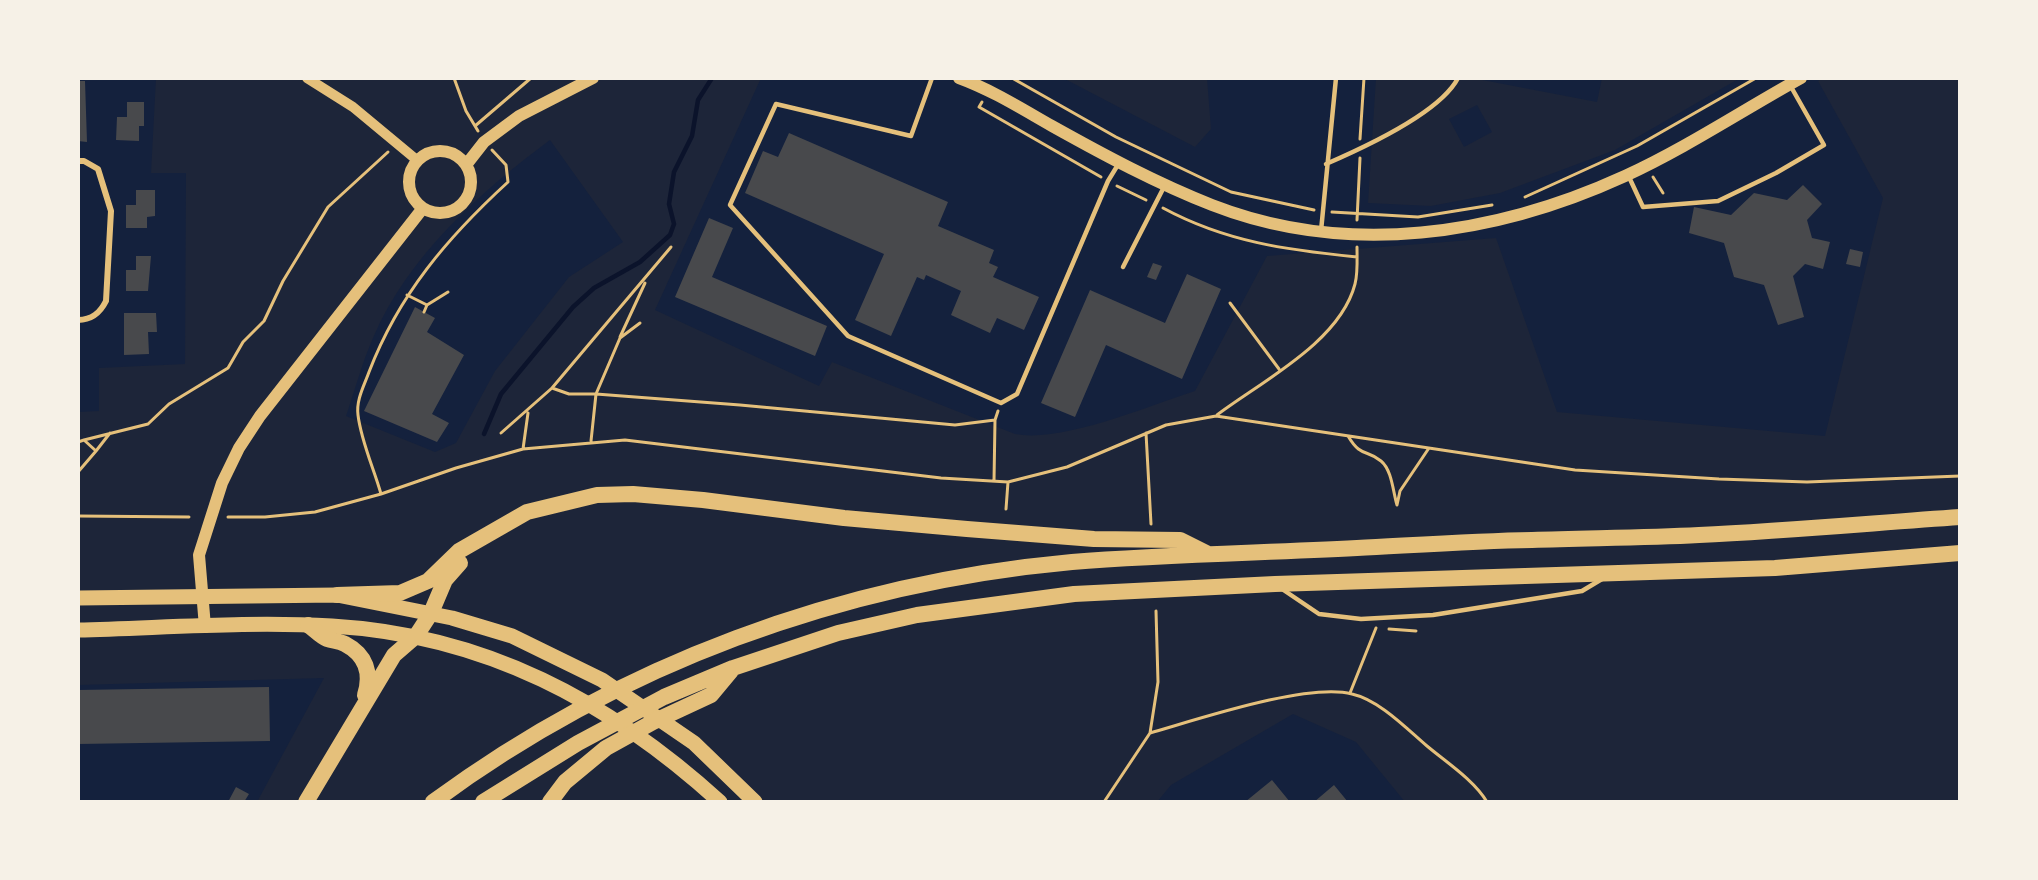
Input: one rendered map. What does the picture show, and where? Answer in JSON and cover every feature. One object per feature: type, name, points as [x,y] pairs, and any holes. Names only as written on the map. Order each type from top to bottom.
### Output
[{"type":"highway","points":[[337,595],[400,592],[428,581],[459,551],[527,512],[597,495],[633,494],[967,530],[1094,539],[1180,540],[1209,554]]},
{"type":"highway","points":[[434,802],[470,775],[562,717],[647,673],[724,641],[830,607],[977,574],[1069,563],[1209,554],[1528,540],[1695,536],[1960,517]]},
{"type":"highway","points":[[306,802],[394,656],[416,636],[448,576],[478,542]]},
{"type":"highway","points":[[483,802],[578,743],[664,697],[733,668],[838,633],[917,615],[976,605],[1074,594],[1275,584],[1775,568],[1960,553]]},
{"type":"highway","points":[[308,625],[326,638],[343,643],[358,652],[368,666],[369,683],[359,713]]},
{"type":"highway","points":[[550,802],[565,782],[606,748],[652,722],[711,695],[733,668]]},
{"type":"main road","points":[[466,165],[484,142],[519,116],[590,78]]},
{"type":"main road","points":[[958,78],[987,90],[1119,163],[1213,206],[1263,221],[1321,231],[1394,235],[1444,231],[1507,219],[1556,205],[1627,175],[1801,78]]},
{"type":"main road","points":[[439,151],[449,153],[466,165],[471,185],[463,204],[444,213],[423,208],[410,191],[409,180],[418,161],[428,154],[439,151]]},
{"type":"main road","points":[[205,627],[199,555],[222,483],[239,448],[260,416],[423,208]]},
{"type":"main road","points":[[78,598],[337,595],[430,613],[512,636],[602,680],[694,743],[755,802]]},
{"type":"main road","points":[[78,630],[308,625],[416,636],[478,652],[532,673],[579,697],[672,759],[720,802]]},
{"type":"street","points":[[307,78],[353,107],[418,161]]},
{"type":"street","points":[[78,161],[84,161],[98,169],[111,211],[106,301],[100,313],[85,320],[78,320]]},
{"type":"lane","points":[[932,78],[911,136],[776,104],[730,205],[848,336],[1001,403],[1017,394],[1034,360],[1108,181],[1119,163]]},
{"type":"lane","points":[[1321,231],[1325,212],[1326,164],[1335,78]]},
{"type":"lane","points":[[1326,164],[1360,149],[1439,103],[1453,88],[1458,78]]},
{"type":"lane","points":[[1627,175],[1643,207],[1718,201],[1776,173],[1824,145],[1790,84]]},
{"type":"lane","points":[[1124,267],[1165,185]]},
{"type":"lane","points":[[1275,584],[1319,614],[1361,619],[1433,615],[1582,591],[1610,575]]},
{"type":"path","points":[[381,494],[358,416],[358,400],[380,344],[406,295],[435,255],[508,182],[506,165],[484,142],[466,111],[454,78]]},
{"type":"path","points":[[475,126],[531,78]]},
{"type":"path","points":[[1012,78],[1116,137],[1231,192],[1325,212],[1418,217],[1494,205]]},
{"type":"path","points":[[1516,201],[1637,146],[1756,78]]},
{"type":"path","points":[[987,90],[979,108],[1108,181],[1155,204],[1225,234],[1276,248],[1357,257]]},
{"type":"path","points":[[78,442],[148,424],[169,404],[228,368],[243,342],[264,321],[283,281],[328,207],[398,144]]},
{"type":"path","points":[[1216,416],[1318,342],[1339,316],[1355,284],[1356,233]]},
{"type":"path","points":[[501,434],[552,388],[647,278],[670,247]]},
{"type":"path","points":[[591,441],[596,394],[647,278]]},
{"type":"path","points":[[424,312],[427,306],[448,291]]},
{"type":"path","points":[[406,295],[427,306]]},
{"type":"path","points":[[1230,303],[1279,370]]},
{"type":"path","points":[[620,338],[640,323]]},
{"type":"path","points":[[552,388],[569,394],[596,394],[955,425],[995,420]]},
{"type":"path","points":[[994,481],[995,420],[1001,403]]},
{"type":"path","points":[[523,449],[528,411]]},
{"type":"path","points":[[228,517],[297,515],[381,494],[456,468],[523,449],[591,441],[658,442],[941,478],[1008,482],[1067,467],[1166,425],[1216,416],[1565,469],[1719,479],[1818,482],[1960,476]]},
{"type":"path","points":[[78,472],[111,433]]},
{"type":"path","points":[[1146,433],[1151,529]]},
{"type":"path","points":[[1347,435],[1358,451],[1382,461],[1389,472],[1397,505],[1400,491],[1429,448]]},
{"type":"path","points":[[84,440],[96,451]]},
{"type":"path","points":[[1006,509],[1008,482]]},
{"type":"path","points":[[78,516],[189,517]]},
{"type":"path","points":[[1104,802],[1150,733],[1158,682],[1156,611]]},
{"type":"path","points":[[1350,693],[1376,628],[1416,631]]},
{"type":"path","points":[[1150,733],[1273,700],[1309,694],[1350,693],[1366,699],[1411,733],[1459,773],[1487,802]]},
{"type":"shaded area","points":[[156,78],[761,78],[655,310],[819,386],[832,362],[1015,434],[1056,433],[1080,428],[1130,414],[1195,391],[1267,256],[1496,238],[1557,412],[1825,436],[1883,198],[1818,81],[1823,78],[1960,78],[1960,802],[1405,802],[1356,742],[1293,714],[1171,785],[1157,802],[257,802],[324,678],[78,685],[78,412],[99,411],[99,368],[185,364],[186,173],[151,173]],"holes":[[[550,140],[623,242],[569,277],[495,371],[456,443],[435,452],[346,416],[373,338],[406,280],[426,253],[472,204]]]},
{"type":"shaded area","points":[[1063,78],[1207,78],[1211,129],[1195,147]]},
{"type":"shaded area","points":[[1376,78],[1472,78],[1597,102],[1602,78],[1740,78],[1615,150],[1500,193],[1431,206],[1368,203]],"holes":[[[1477,105],[1492,132],[1464,147],[1449,119]]]},
{"type":"building","points":[[78,81],[85,81],[87,142],[78,141]]},
{"type":"building","points":[[127,102],[144,102],[144,126],[139,126],[139,141],[116,140],[117,117],[127,117]]},
{"type":"building","points":[[789,133],[948,202],[938,226],[994,250],[989,263],[998,267],[993,277],[1039,297],[1024,330],[997,318],[990,333],[951,315],[961,291],[926,275],[924,280],[917,277],[891,336],[855,320],[884,254],[745,193],[763,151],[778,157]]},
{"type":"building","points":[[1803,185],[1822,204],[1807,220],[1812,238],[1830,242],[1823,269],[1805,264],[1793,276],[1804,317],[1778,325],[1764,285],[1734,277],[1724,243],[1689,233],[1694,207],[1731,215],[1754,193],[1787,200]]},
{"type":"building","points":[[136,190],[155,190],[155,216],[147,217],[147,228],[126,228],[126,205],[136,205]]},
{"type":"building","points":[[709,218],[733,228],[712,277],[827,326],[815,356],[675,297]]},
{"type":"building","points":[[1850,249],[1863,252],[1860,267],[1846,264]]},
{"type":"building","points":[[136,256],[151,256],[148,291],[126,291],[126,270],[136,270]]},
{"type":"building","points":[[1153,263],[1162,266],[1156,280],[1147,277]]},
{"type":"building","points":[[1187,274],[1221,289],[1182,379],[1106,345],[1075,417],[1041,403],[1090,290],[1165,323]]},
{"type":"building","points":[[415,307],[435,318],[427,332],[464,355],[432,414],[449,423],[437,442],[364,411]]},
{"type":"building","points":[[124,313],[156,313],[157,332],[148,332],[149,354],[124,355]]},
{"type":"building","points":[[269,687],[270,741],[78,744],[78,690]]},
{"type":"building","points":[[1272,780],[1290,802],[1245,802]]},
{"type":"building","points":[[1334,785],[1348,802],[1314,802]]},
{"type":"building","points":[[236,787],[249,794],[244,802],[228,802]]},
{"type":"waterway","points":[[484,434],[501,394],[573,307],[594,288],[640,262],[670,235],[674,224],[669,204],[674,172],[692,136],[698,100],[712,78]]}]
